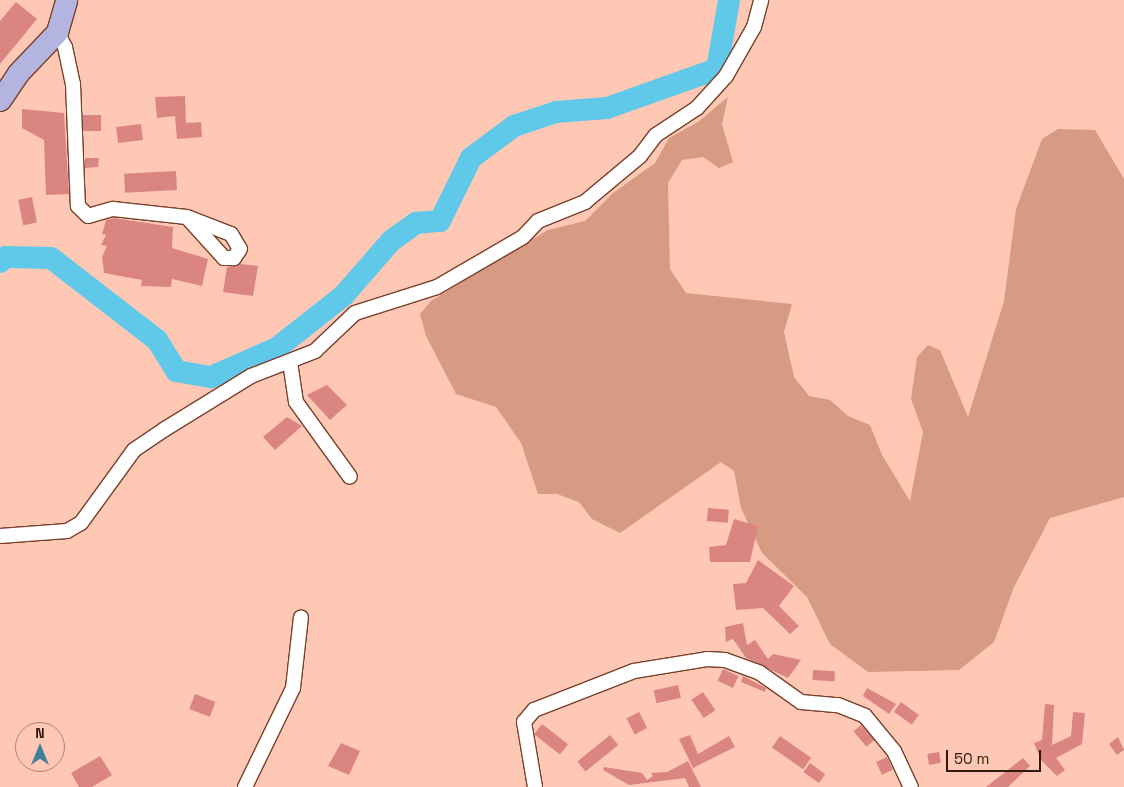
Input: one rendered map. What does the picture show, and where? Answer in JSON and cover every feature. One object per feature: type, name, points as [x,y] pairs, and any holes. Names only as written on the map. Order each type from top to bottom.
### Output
[{"type":"main road","points":[[0,100],[18,73],[57,32],[66,0]]},
{"type":"street","points":[[0,536],[53,535],[81,523],[134,450],[251,376],[315,351],[355,313],[437,287],[523,237],[538,221],[585,202],[640,156],[656,135],[697,108],[726,76],[754,27],[760,0]]},
{"type":"street","points":[[57,32],[65,47],[72,84],[78,206],[88,216],[113,209],[186,217]]},
{"type":"street","points":[[290,362],[296,402],[350,477]]},
{"type":"street","points":[[245,787],[293,688],[301,616]]},
{"type":"street","points":[[535,787],[524,722],[534,710],[634,671],[707,658],[726,660],[760,673],[801,702],[838,705],[865,716],[894,751],[911,787]]},
{"type":"shaded area","points":[[728,97],[722,124],[733,162],[719,168],[703,157],[682,160],[668,183],[670,269],[686,293],[792,304],[784,332],[794,377],[809,396],[830,400],[848,416],[870,425],[882,455],[910,501],[923,432],[911,399],[917,357],[928,345],[940,350],[968,417],[1004,301],[1016,209],[1042,139],[1058,129],[1095,130],[1124,179],[1124,497],[1050,518],[1014,587],[994,642],[959,670],[868,672],[830,644],[807,597],[762,553],[741,508],[734,471],[721,462],[620,533],[592,519],[579,502],[557,494],[538,494],[521,443],[496,407],[456,394],[426,336],[420,314],[431,301],[548,230],[585,221],[613,193],[655,163],[669,138],[698,122]]},
{"type":"building","points":[[16,2],[37,19],[0,64],[0,21]]},
{"type":"building","points":[[185,96],[186,123],[201,122],[202,137],[177,139],[175,116],[157,118],[155,97]]},
{"type":"building","points":[[22,109],[64,113],[69,194],[46,195],[44,140],[22,128]]},
{"type":"building","points":[[83,115],[101,115],[101,131],[83,131]]},
{"type":"building","points":[[141,124],[143,140],[118,143],[116,127]]},
{"type":"building","points":[[85,158],[99,158],[98,167],[85,168]]},
{"type":"building","points":[[176,171],[177,190],[125,193],[124,174]]},
{"type":"building","points":[[32,197],[37,223],[23,225],[18,200]]},
{"type":"building","points":[[114,218],[173,227],[172,248],[208,259],[202,286],[172,279],[171,287],[141,286],[142,280],[104,273],[102,257],[107,246],[101,245],[106,235],[102,234],[106,220]]},
{"type":"building","points":[[241,264],[258,266],[253,296],[223,292],[227,267]]},
{"type":"building","points":[[327,385],[347,405],[330,420],[307,395]]},
{"type":"building","points":[[287,417],[302,426],[275,450],[263,437]]},
{"type":"building","points":[[708,508],[729,510],[728,523],[707,521]]},
{"type":"building","points":[[734,519],[758,526],[750,562],[710,562],[709,547],[726,545]]},
{"type":"building","points":[[758,560],[794,586],[779,606],[799,626],[790,634],[763,608],[736,610],[733,584],[746,583]]},
{"type":"building","points":[[743,623],[747,645],[755,640],[768,659],[773,654],[801,660],[788,678],[746,658],[733,639],[726,642],[725,627]]},
{"type":"building","points":[[723,669],[738,676],[733,688],[718,681]]},
{"type":"building","points":[[813,670],[835,671],[834,681],[812,680]]},
{"type":"building","points":[[743,676],[766,688],[765,692],[741,682]]},
{"type":"building","points":[[678,685],[681,698],[657,703],[654,691]]},
{"type":"building","points":[[867,688],[896,704],[889,714],[863,696]]},
{"type":"building","points":[[703,692],[715,710],[704,718],[691,700]]},
{"type":"building","points":[[195,694],[216,702],[210,717],[189,709]]},
{"type":"building","points":[[901,702],[919,715],[912,725],[894,712]]},
{"type":"building","points":[[1045,704],[1054,705],[1052,745],[1071,736],[1073,712],[1085,713],[1082,744],[1056,758],[1065,770],[1057,776],[1041,760],[1034,743],[1042,740]]},
{"type":"building","points":[[639,712],[647,728],[635,734],[627,718]]},
{"type":"building","points":[[542,724],[568,744],[560,755],[534,734]]},
{"type":"building","points":[[861,725],[874,740],[867,747],[853,732]]},
{"type":"building","points":[[610,735],[618,745],[586,772],[577,761]]},
{"type":"building","points":[[690,735],[698,754],[729,736],[735,747],[693,768],[679,739]]},
{"type":"building","points":[[780,736],[811,758],[803,769],[772,747]]},
{"type":"building","points":[[1118,737],[1124,750],[1117,755],[1109,744]]},
{"type":"building","points":[[341,743],[360,751],[349,775],[328,766]]},
{"type":"building","points":[[939,752],[941,763],[929,765],[927,754]]},
{"type":"building","points":[[100,756],[112,775],[92,787],[79,787],[71,773]]},
{"type":"building","points":[[887,757],[893,770],[882,775],[876,762]]},
{"type":"building","points":[[1023,758],[1030,766],[1008,787],[986,787]]},
{"type":"building","points":[[688,761],[701,787],[689,787],[685,778],[629,785],[603,770],[604,767],[642,773],[647,780],[653,776],[651,773],[667,772]]},
{"type":"building","points":[[810,763],[825,774],[819,783],[804,772]]},
{"type":"waterway","points":[[0,262],[6,257],[51,258],[157,340],[176,371],[211,377],[277,348],[344,295],[391,241],[416,223],[440,221],[471,158],[514,126],[556,112],[607,108],[717,69],[729,0]]}]
